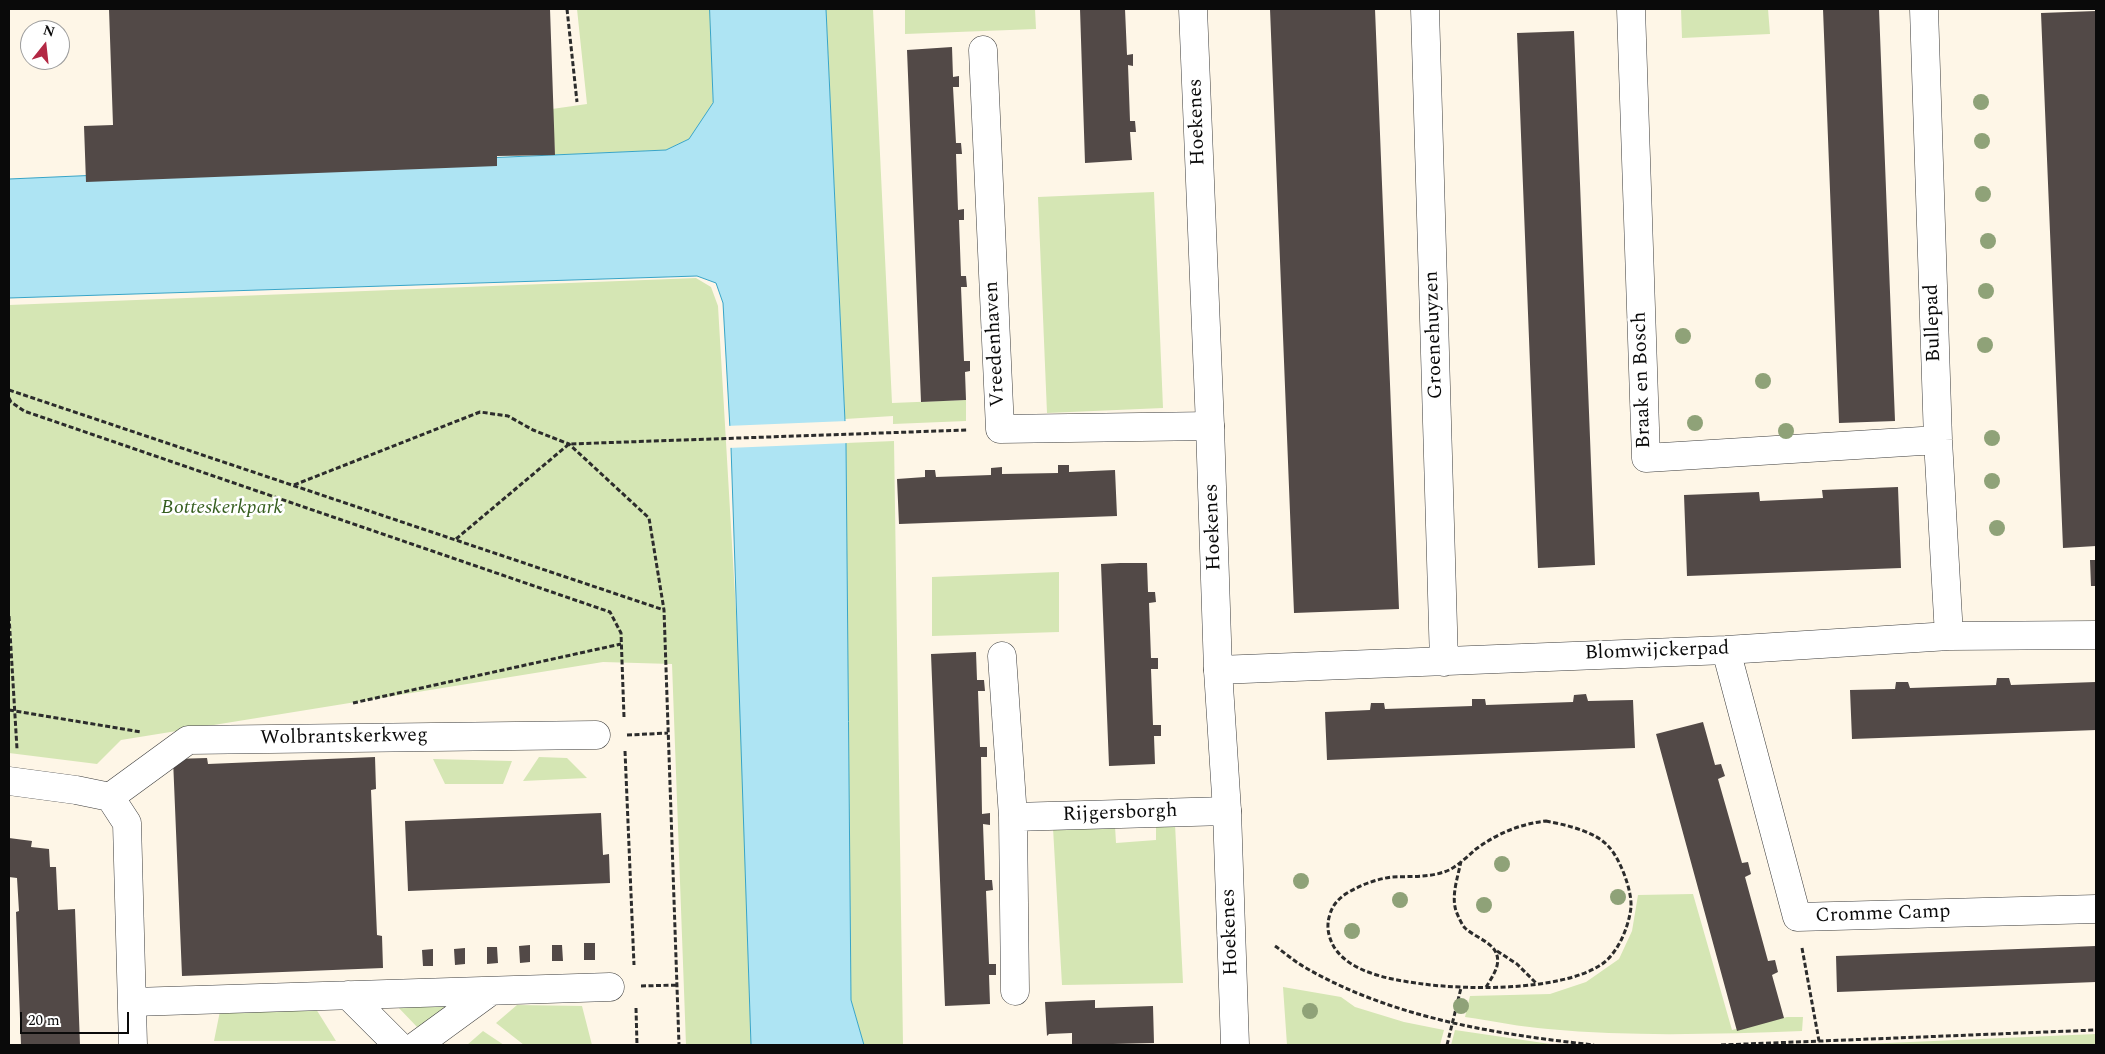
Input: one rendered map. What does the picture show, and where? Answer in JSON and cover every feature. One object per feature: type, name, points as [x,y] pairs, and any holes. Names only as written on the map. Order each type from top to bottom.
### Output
[{"type":"street","name":"Hoekenes","points":[[1193,9],[1218,670],[1227,811],[1235,1045]]},
{"type":"street","name":"Groenehuyzen","points":[[1425,9],[1444,662]]},
{"type":"street","name":"Braak en Bosch","points":[[1631,9],[1646,458],[1938,440]]},
{"type":"street","name":"Bullepad","points":[[1924,9],[1938,440],[1949,636]]},
{"type":"street","name":"Vreedenhaven","points":[[982,50],[1000,429],[1210,426]]},
{"type":"street","name":"Blomwijckerpad","points":[[1218,670],[1726,650],[1949,636],[2096,635]]},
{"type":"street","name":"Cromme Camp","points":[[1726,650],[1797,917],[2096,909]]},
{"type":"street","points":[[1002,656],[1013,817],[1015,991]]},
{"type":"street","name":"Wolbrantskerkweg","points":[[188,740],[596,735]]},
{"type":"street","points":[[110,797],[188,740]]},
{"type":"street","points":[[14,781],[110,797],[128,823],[133,1045]]},
{"type":"street","name":"Rijgersborgh","points":[[1013,817],[1227,811]]},
{"type":"street","points":[[132,1002],[610,987]]},
{"type":"street","points":[[417,1045],[491,991]]},
{"type":"street","points":[[348,995],[398,1045]]},
{"type":"path","points":[[567,9],[577,102]]},
{"type":"path","points":[[9,390],[664,610]]},
{"type":"path","points":[[9,398],[11,402],[24,411],[610,612],[621,633],[634,967]]},
{"type":"path","points":[[294,485],[480,412],[508,416],[533,430],[570,444],[649,518],[664,610],[678,1045]]},
{"type":"path","points":[[456,539],[570,444],[1000,429]]},
{"type":"path","points":[[9,616],[15,711],[14,781]]},
{"type":"path","points":[[352,704],[621,644]]},
{"type":"path","points":[[9,710],[188,740]]},
{"type":"path","points":[[596,735],[668,733]]},
{"type":"path","points":[[1546,821],[1570,826],[1591,835],[1608,846],[1621,866],[1631,906],[1626,928],[1616,949],[1600,966],[1574,977],[1536,984],[1461,988],[1394,980],[1348,962],[1337,952],[1330,940],[1327,924],[1332,909],[1340,897],[1359,886],[1375,880],[1427,876],[1449,870],[1505,831],[1526,823],[1546,821]]},
{"type":"path","points":[[1461,861],[1455,890],[1456,910],[1465,928],[1517,964],[1536,984]]},
{"type":"path","points":[[1797,917],[1819,1041]]},
{"type":"path","points":[[1275,946],[1305,968],[1372,999],[1416,1014],[1497,1032],[1594,1045]]},
{"type":"path","points":[[1486,987],[1497,967],[1498,955],[1494,949]]},
{"type":"path","points":[[1447,1045],[1461,988]]},
{"type":"path","points":[[636,1006],[637,1045]]},
{"type":"path","points":[[1721,1045],[2096,1030]]},
{"type":"green space","points":[[577,9],[710,9],[713,103],[689,139],[666,150],[555,155],[552,109],[587,104]]},
{"type":"green space","points":[[826,9],[873,9],[892,403],[966,400],[966,421],[893,424],[893,416],[845,419]]},
{"type":"green space","points":[[905,9],[1035,9],[1036,29],[905,34]]},
{"type":"green space","points":[[1681,9],[1768,9],[1770,34],[1682,38]]},
{"type":"green space","points":[[1154,192],[1163,408],[1047,413],[1038,197]]},
{"type":"green space","name":"Botteskerkpark","points":[[696,278],[711,287],[718,306],[739,663],[751,1045],[686,1045],[672,664],[603,662],[121,740],[97,764],[9,753],[9,305]]},
{"type":"green space","points":[[894,441],[903,1045],[864,1045],[851,1000],[846,443]]},
{"type":"green space","points":[[1059,572],[1059,632],[932,636],[932,577]]},
{"type":"green space","points":[[539,757],[567,758],[587,778],[523,781]]},
{"type":"green space","points":[[433,759],[512,761],[503,784],[445,784]]},
{"type":"green space","points":[[1175,824],[1183,983],[1062,985],[1053,828],[1115,826],[1116,843],[1156,840],[1156,826]]},
{"type":"green space","points":[[1693,894],[1732,1030],[1787,1017],[1803,1017],[1802,1031],[1707,1034],[1580,1032],[1465,1017],[1470,996],[1550,994],[1586,982],[1619,959],[1632,931],[1638,895]]},
{"type":"green space","points":[[1283,987],[1341,997],[1355,1007],[1404,1022],[1444,1030],[1440,1045],[1287,1045]]},
{"type":"green space","points":[[396,1005],[456,1006],[419,1029]]},
{"type":"green space","points":[[517,1005],[582,1006],[592,1045],[524,1045],[496,1023]]},
{"type":"green space","points":[[316,1009],[336,1041],[214,1041],[220,1011]]},
{"type":"green space","points":[[1455,1030],[1557,1045],[1451,1045]]},
{"type":"green space","points":[[483,1031],[504,1045],[467,1045]]},
{"type":"green space","points":[[2096,1034],[2096,1045],[1841,1045]]},
{"type":"water","points":[[710,9],[826,9],[846,443],[851,1000],[864,1045],[751,1045],[731,447],[723,303],[716,283],[697,276],[9,298],[9,179],[666,150],[689,139],[713,103]]},
{"type":"pier","points":[[847,421],[849,443],[728,448],[726,426]]},
{"type":"building","points":[[109,9],[550,9],[555,155],[497,156],[497,166],[86,182],[84,126],[113,125]]},
{"type":"building","points":[[1080,9],[1125,9],[1127,55],[1133,54],[1133,66],[1128,65],[1130,121],[1135,121],[1136,132],[1130,132],[1132,160],[1085,163]]},
{"type":"building","points":[[1270,9],[1375,9],[1399,609],[1294,613]]},
{"type":"building","points":[[1823,9],[1879,9],[1895,421],[1839,423]]},
{"type":"building","points":[[2096,11],[2096,546],[2063,548],[2041,13]]},
{"type":"building","points":[[1574,31],[1595,565],[1538,568],[1517,33]]},
{"type":"building","points":[[952,47],[953,77],[959,76],[959,87],[953,87],[956,143],[961,143],[962,154],[956,154],[958,210],[964,209],[964,220],[959,220],[961,276],[966,276],[967,287],[961,287],[964,361],[970,361],[970,371],[965,372],[966,400],[921,402],[907,50]]},
{"type":"building","points":[[1058,465],[1069,465],[1069,472],[1115,470],[1117,516],[899,524],[897,479],[925,477],[925,470],[935,470],[936,477],[991,475],[991,468],[1002,467],[1002,474],[1058,473]]},
{"type":"building","points":[[1898,487],[1901,568],[1687,576],[1684,495],[1759,492],[1760,501],[1823,498],[1822,490]]},
{"type":"building","points":[[2090,560],[2096,560],[2096,586],[2091,586]]},
{"type":"building","points":[[1147,563],[1148,592],[1155,592],[1156,602],[1149,603],[1151,658],[1158,658],[1158,669],[1151,669],[1153,725],[1161,725],[1161,736],[1154,736],[1155,764],[1109,766],[1101,564]]},
{"type":"building","points":[[976,652],[977,680],[984,680],[985,691],[978,691],[980,747],[987,747],[987,757],[981,757],[982,814],[990,813],[990,825],[983,824],[985,880],[992,880],[993,890],[986,891],[989,964],[996,964],[996,975],[989,975],[990,1004],[945,1006],[931,654]]},
{"type":"building","points":[[1997,678],[2009,678],[2011,685],[2096,682],[2096,730],[1852,739],[1850,690],[1895,689],[1896,682],[1908,682],[1910,688],[1996,685]]},
{"type":"building","points":[[1586,694],[1588,701],[1633,700],[1635,748],[1327,760],[1325,712],[1370,710],[1371,703],[1384,703],[1385,709],[1472,706],[1472,699],[1485,699],[1486,705],[1573,702],[1574,695]]},
{"type":"building","points":[[1703,722],[1715,765],[1721,764],[1725,776],[1718,779],[1742,863],[1748,862],[1751,874],[1745,877],[1768,961],[1775,960],[1778,972],[1772,975],[1784,1018],[1737,1031],[1656,734]]},
{"type":"building","points":[[375,757],[376,789],[371,790],[377,935],[382,936],[383,968],[182,976],[173,759],[207,758],[208,764]]},
{"type":"building","points":[[601,813],[603,855],[609,854],[610,883],[408,891],[405,821]]},
{"type":"building","points":[[9,838],[32,841],[31,847],[49,849],[50,867],[56,867],[58,910],[75,909],[80,1045],[21,1045],[16,912],[19,911],[17,878],[9,877]]},
{"type":"building","points":[[584,943],[595,943],[595,960],[584,960]]},
{"type":"building","points":[[530,945],[530,962],[520,963],[519,946]]},
{"type":"building","points":[[552,945],[562,945],[563,961],[552,961]]},
{"type":"building","points":[[2096,946],[2096,982],[1837,992],[1836,956]]},
{"type":"building","points":[[487,947],[497,947],[498,963],[487,964]]},
{"type":"building","points":[[465,948],[465,964],[455,965],[454,949]]},
{"type":"building","points":[[433,949],[433,966],[423,966],[422,950]]},
{"type":"building","points":[[1095,1000],[1095,1008],[1153,1006],[1154,1043],[1072,1045],[1072,1033],[1049,1034],[1047,1036],[1045,1002]]}]
